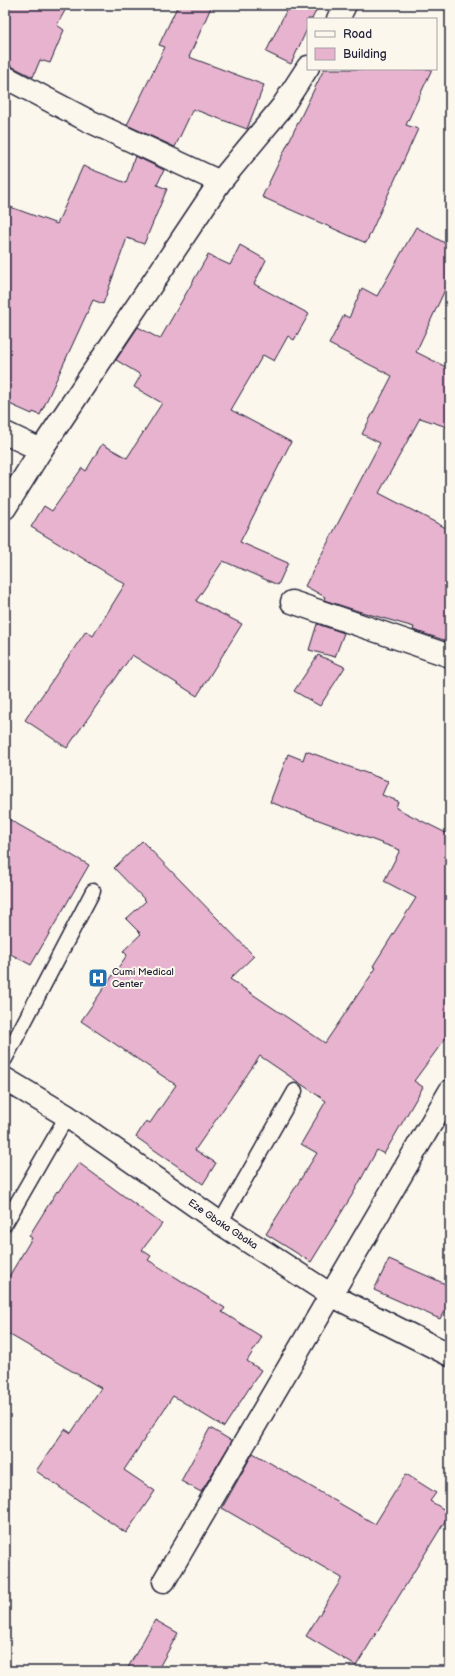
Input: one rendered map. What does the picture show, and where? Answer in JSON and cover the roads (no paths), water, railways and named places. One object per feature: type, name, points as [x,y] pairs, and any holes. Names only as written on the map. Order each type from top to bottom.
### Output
[{"type":"street","points":[[338,18],[345,5]]},
{"type":"street","points":[[5,508],[41,450],[220,182],[282,107],[307,69]]},
{"type":"street","points":[[5,77],[85,119],[220,182]]},
{"type":"street","points":[[5,433],[41,450]]},
{"type":"street","points":[[292,602],[450,656]]},
{"type":"street","name":"Eze Gbaka Gbaka","points":[[5,1079],[67,1116],[220,1223],[331,1295],[450,1355]]},
{"type":"street","points":[[164,1582],[450,1091]]},
{"type":"lane","points":[[5,1059],[93,891]]},
{"type":"lane","points":[[220,1223],[295,1091]]},
{"type":"lane","points":[[5,1224],[67,1116]]},
{"type":"place","name":"Cumi Medical Center","points":[[98,978]]}]
